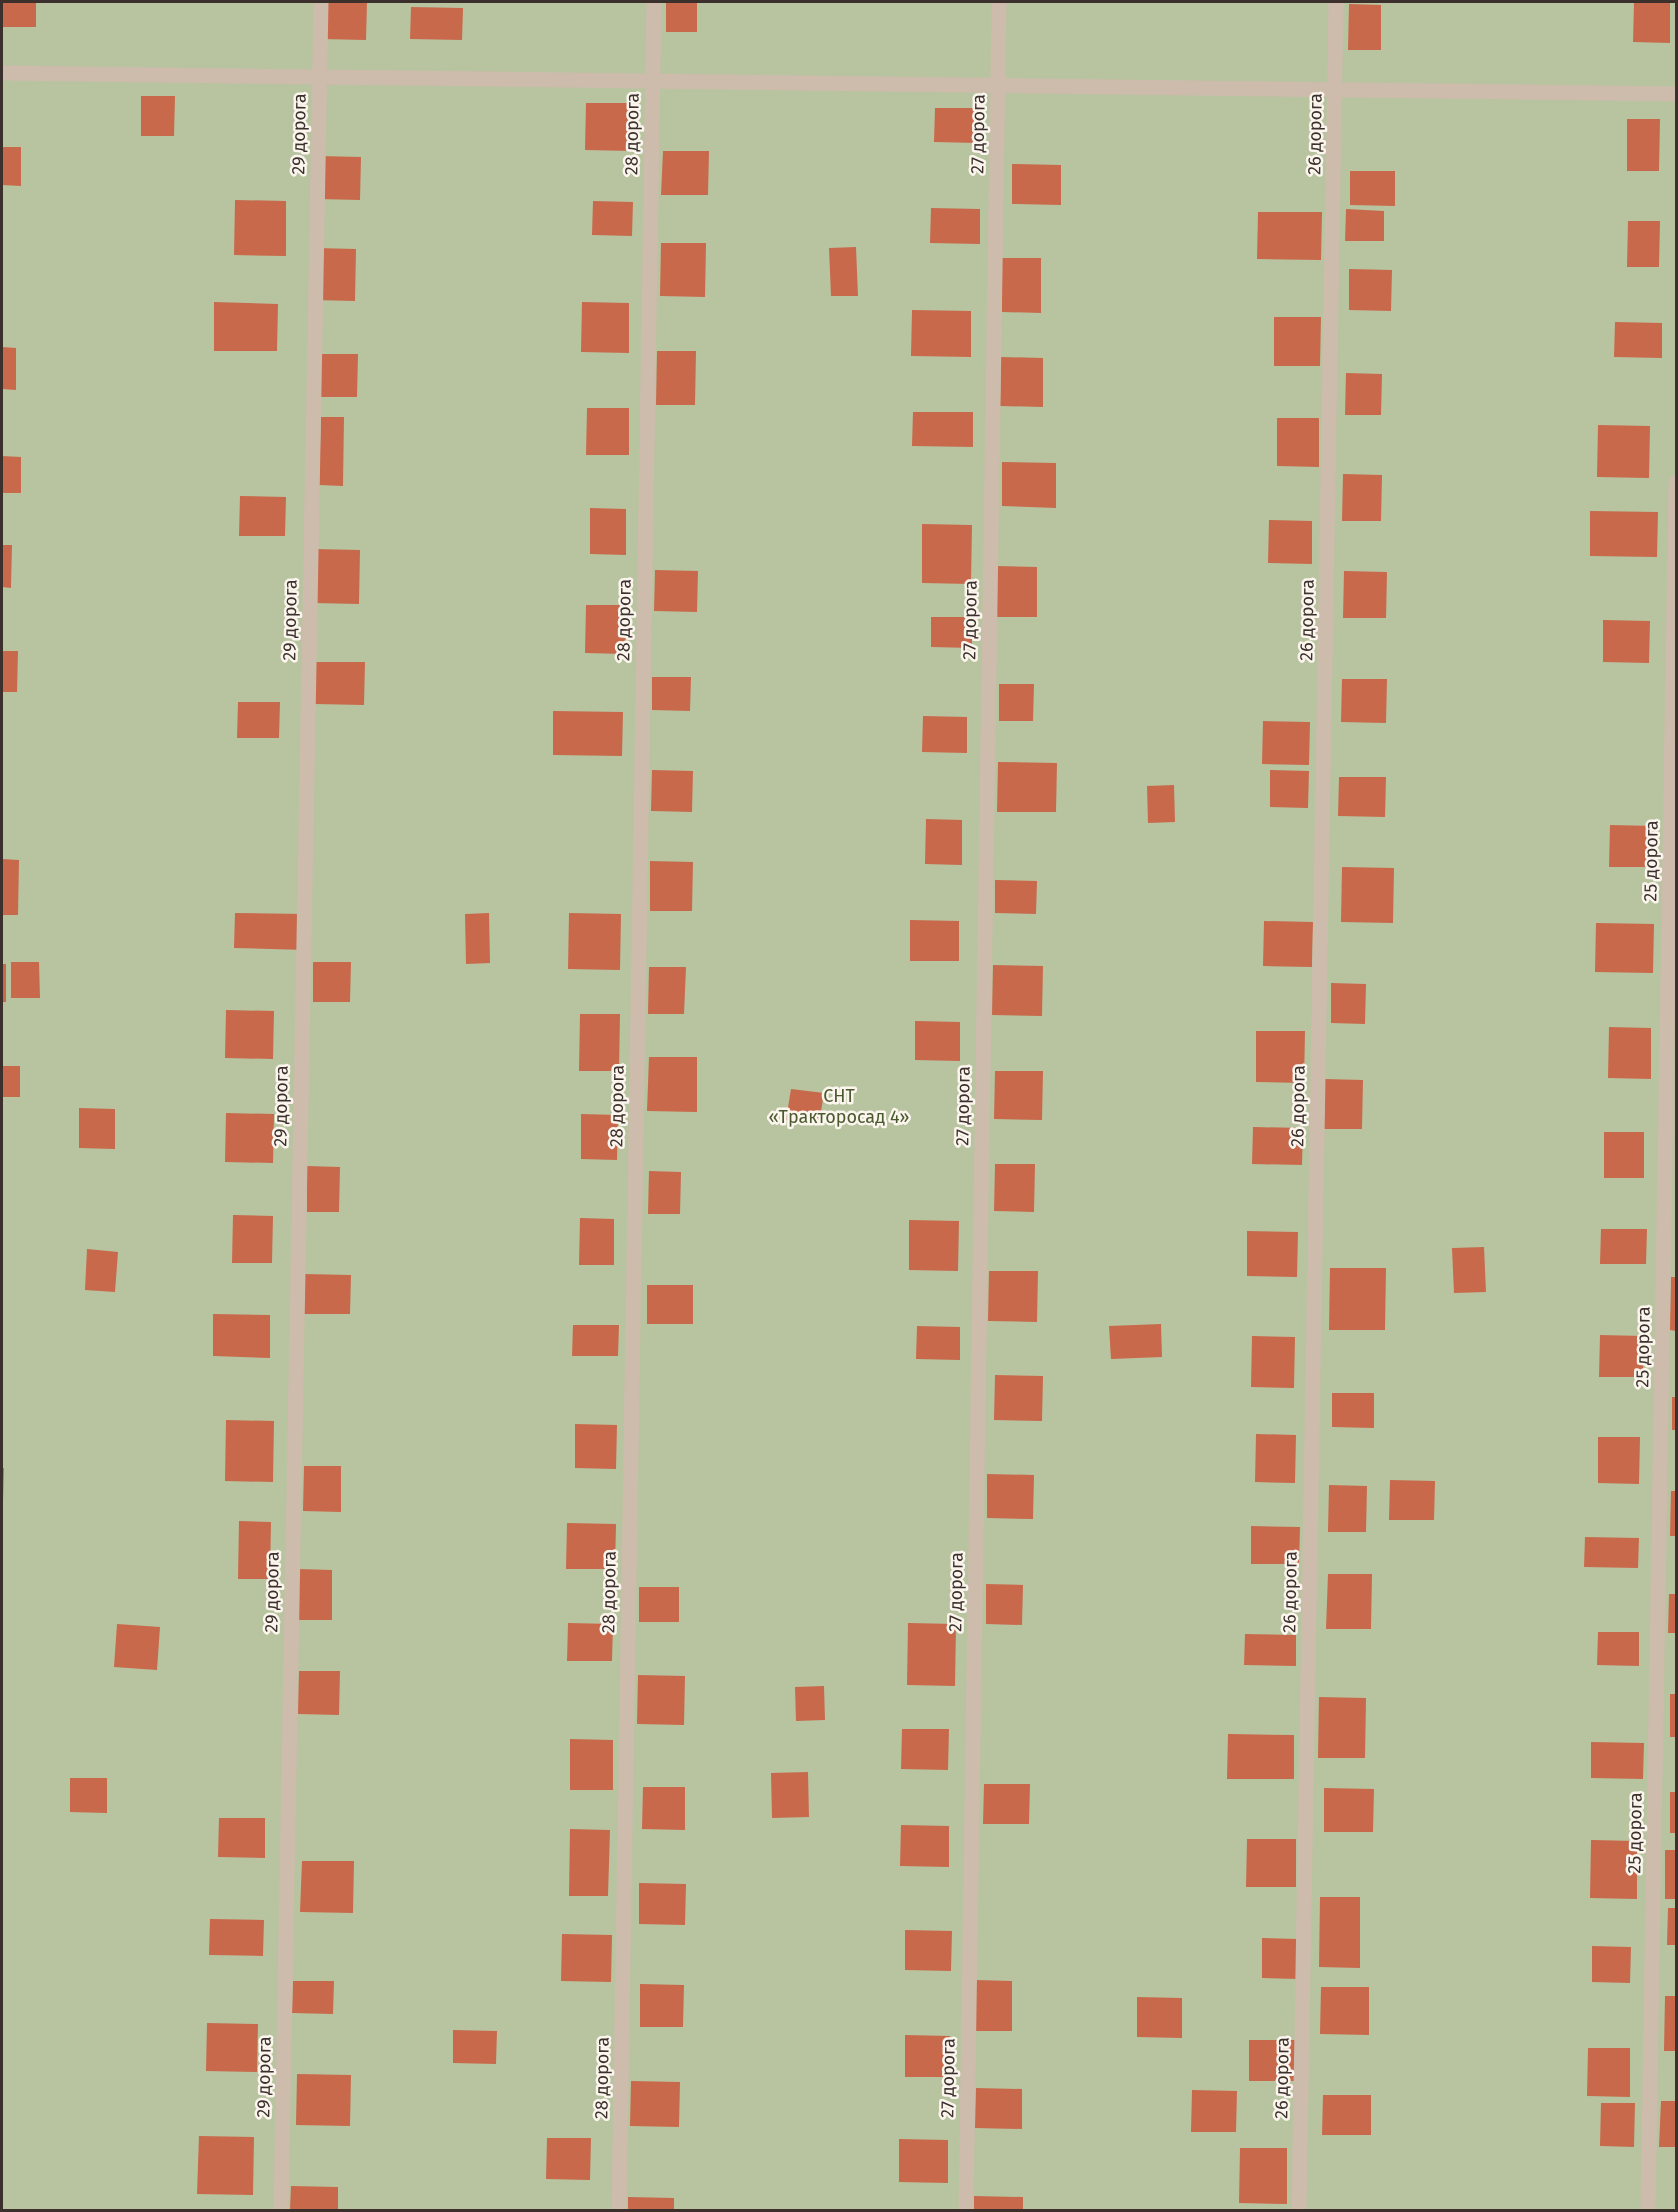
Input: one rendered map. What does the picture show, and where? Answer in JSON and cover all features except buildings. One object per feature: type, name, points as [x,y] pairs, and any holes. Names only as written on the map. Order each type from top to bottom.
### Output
[{"type":"street","name":"29 дорога","points":[[281,2211],[321,2]]},
{"type":"street","name":"28 дорога","points":[[619,2211],[654,2]]},
{"type":"street","name":"27 дорога","points":[[966,2211],[999,2]]},
{"type":"street","name":"26 дорога","points":[[1299,2211],[1336,2]]},
{"type":"street","points":[[2,73],[1677,94]]},
{"type":"street","name":"25 дорога","points":[[1648,2211],[1677,483]]},
{"type":"green space","name":"СНТ «Тракторосад 4»","points":[[2,2],[1676,2],[1676,2210],[2,2210]]}]
